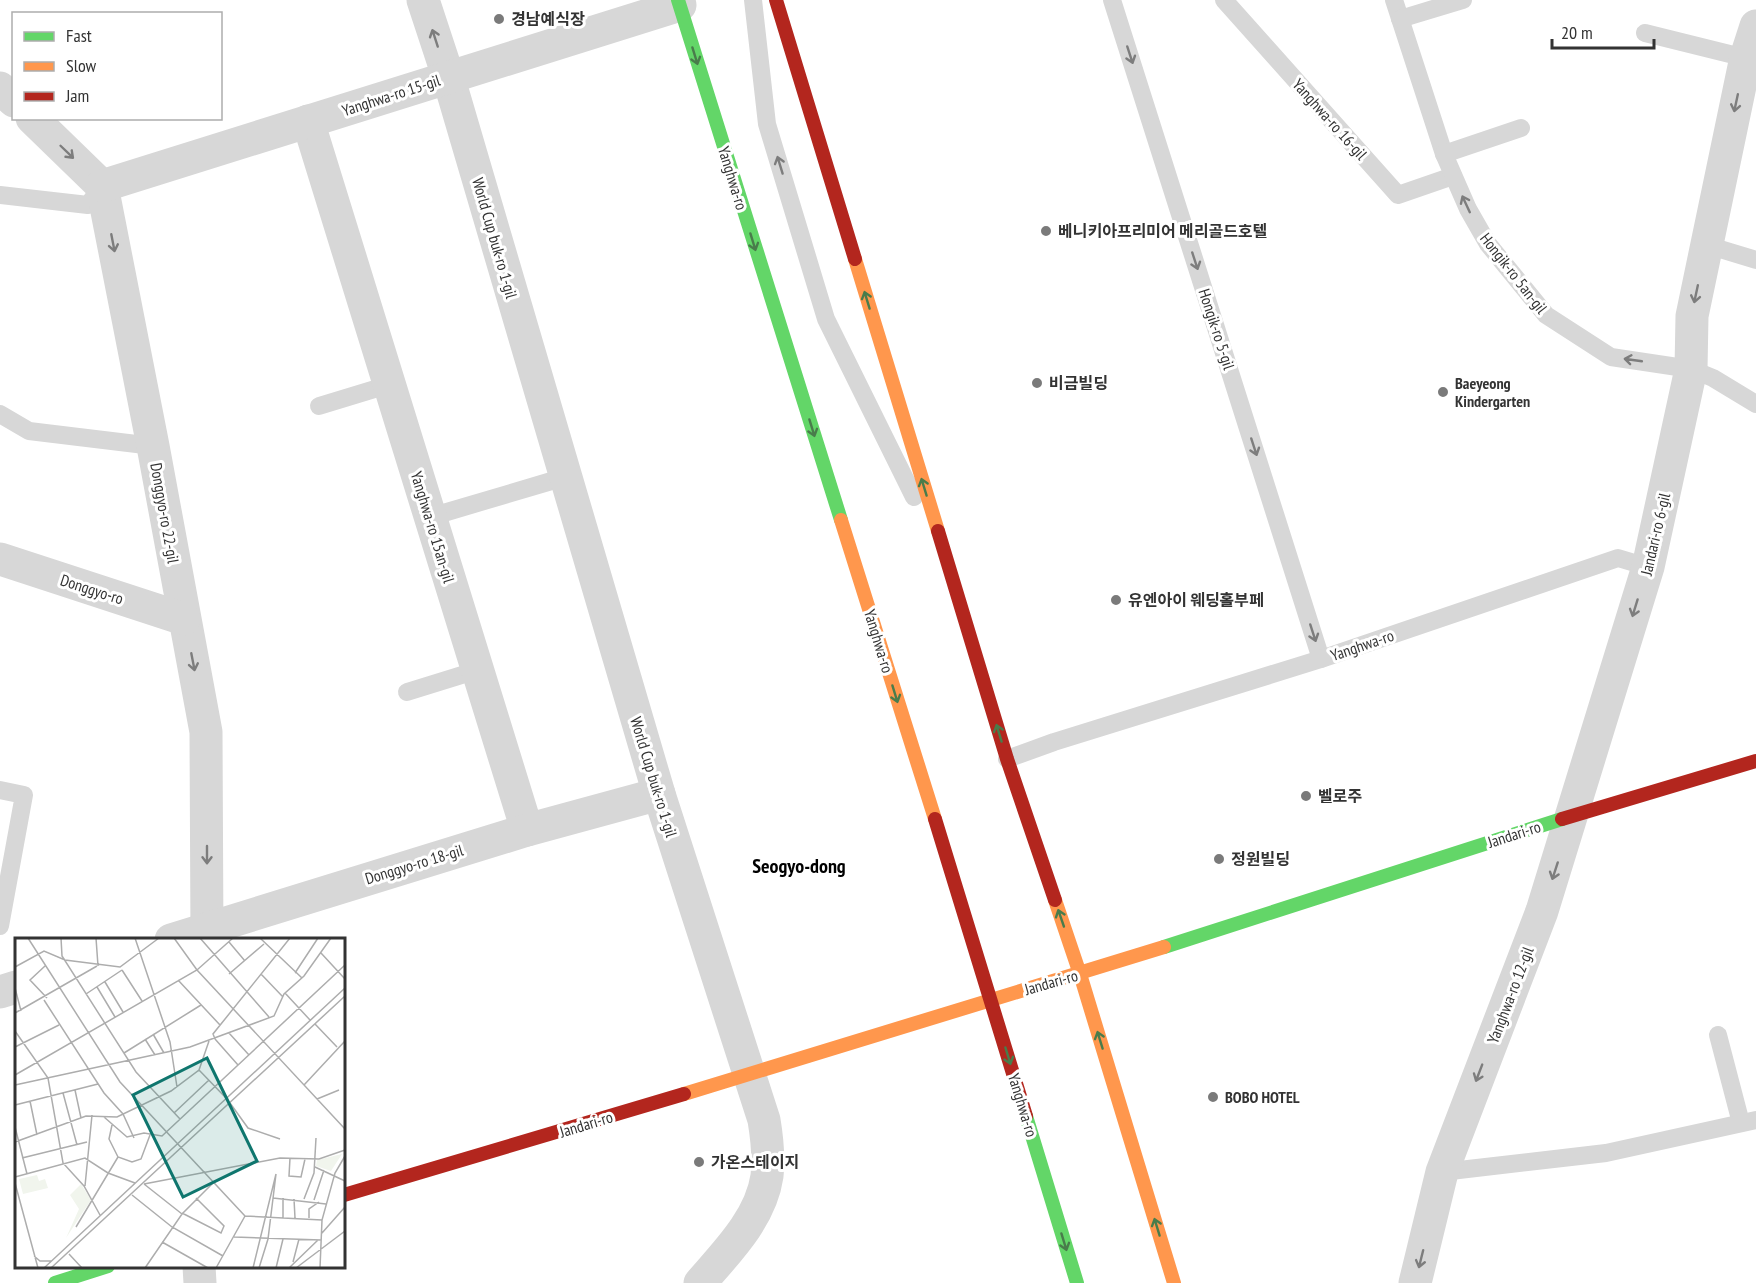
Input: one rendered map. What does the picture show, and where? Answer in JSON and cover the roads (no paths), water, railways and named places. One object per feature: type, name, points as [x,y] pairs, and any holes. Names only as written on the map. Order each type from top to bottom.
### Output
[{"type":"main road","points":[[776,0],[1007,759],[1080,974],[1174,1283]]},
{"type":"main road","name":"Yanghwa-ro","points":[[679,3],[1077,1283]]},
{"type":"main road","name":"Jandari-ro","points":[[345,1195],[1080,974],[1573,815],[1756,761]]},
{"type":"main road","points":[[55,1283],[102,1268]]},
{"type":"street","name":"World Cup buk-ro 1-gil","points":[[423,0],[448,76],[659,794],[764,1119],[768,1151],[767,1177],[759,1204],[744,1229],[700,1283]]},
{"type":"street","name":"Yanghwa-ro 15-gil","points":[[102,186],[679,3]]},
{"type":"street","name":"Jandari-ro 6-gil","points":[[1573,815],[1648,567],[1691,369],[1692,316],[1751,59],[1756,26]]},
{"type":"street","points":[[0,88],[12,99]]},
{"type":"street","points":[[34,120],[102,186]]},
{"type":"street","name":"Yanghwa-ro 15an-gil","points":[[308,122],[527,830]]},
{"type":"street","name":"Donggyo-ro 22-gil","points":[[102,186],[206,732],[207,934]]},
{"type":"street","name":"Donggyo-ro","points":[[0,559],[184,618]]},
{"type":"street","name":"Donggyo-ro 18-gil","points":[[178,938],[207,934],[527,830],[659,794]]},
{"type":"street","name":"Yanghwa-ro 12-gil","points":[[1415,1283],[1442,1172],[1542,911],[1573,815]]},
{"type":"street","points":[[0,992],[15,987]]},
{"type":"lane","points":[[753,0],[767,124],[826,319],[948,566]]},
{"type":"lane","name":"Hongik-ro 5-gil","points":[[1112,0],[1321,659]]},
{"type":"lane","name":"Yanghwa-ro 16-gil","points":[[1224,0],[1398,195],[1453,176]]},
{"type":"lane","name":"Hongik-ro 5an-gil","points":[[1394,0],[1444,154],[1468,209],[1488,244],[1546,315],[1611,357],[1691,369]]},
{"type":"lane","points":[[1400,18],[1463,0]]},
{"type":"lane","points":[[1645,33],[1751,59]]},
{"type":"lane","points":[[1444,154],[1521,128]]},
{"type":"lane","points":[[0,195],[88,205],[102,186]]},
{"type":"lane","points":[[1707,245],[1756,260]]},
{"type":"lane","points":[[1691,369],[1713,378],[1756,404]]},
{"type":"lane","points":[[319,406],[388,385]]},
{"type":"lane","points":[[0,414],[29,430],[153,446]]},
{"type":"lane","points":[[430,517],[565,477]]},
{"type":"lane","name":"Yanghwa-ro","points":[[1007,759],[1054,742],[1321,659],[1618,558],[1648,567]]},
{"type":"lane","points":[[407,692],[478,670]]},
{"type":"lane","points":[[0,790],[24,795],[0,926]]},
{"type":"lane","points":[[1442,1172],[1606,1152],[1749,1122],[1718,1035]]},
{"type":"place","name":"경남예식장","points":[[499,19]]},
{"type":"place","name":"베니키아프리미어 메리골드호텔","points":[[1046,231]]},
{"type":"place","name":"비금빌딩","points":[[1037,383]]},
{"type":"place","name":"Baeyeong Kindergarten","points":[[1443,392]]},
{"type":"place","name":"유엔아이 웨딩홀부페","points":[[1116,600]]},
{"type":"place","name":"벨로주","points":[[1306,796]]},
{"type":"place","name":"정원빌딩","points":[[1219,859]]},
{"type":"place","name":"BOBO HOTEL","points":[[1213,1097]]},
{"type":"place","name":"가온스테이지","points":[[699,1162]]},
{"type":"district","name":"Seogyo-dong","points":[[799,866]]}]
